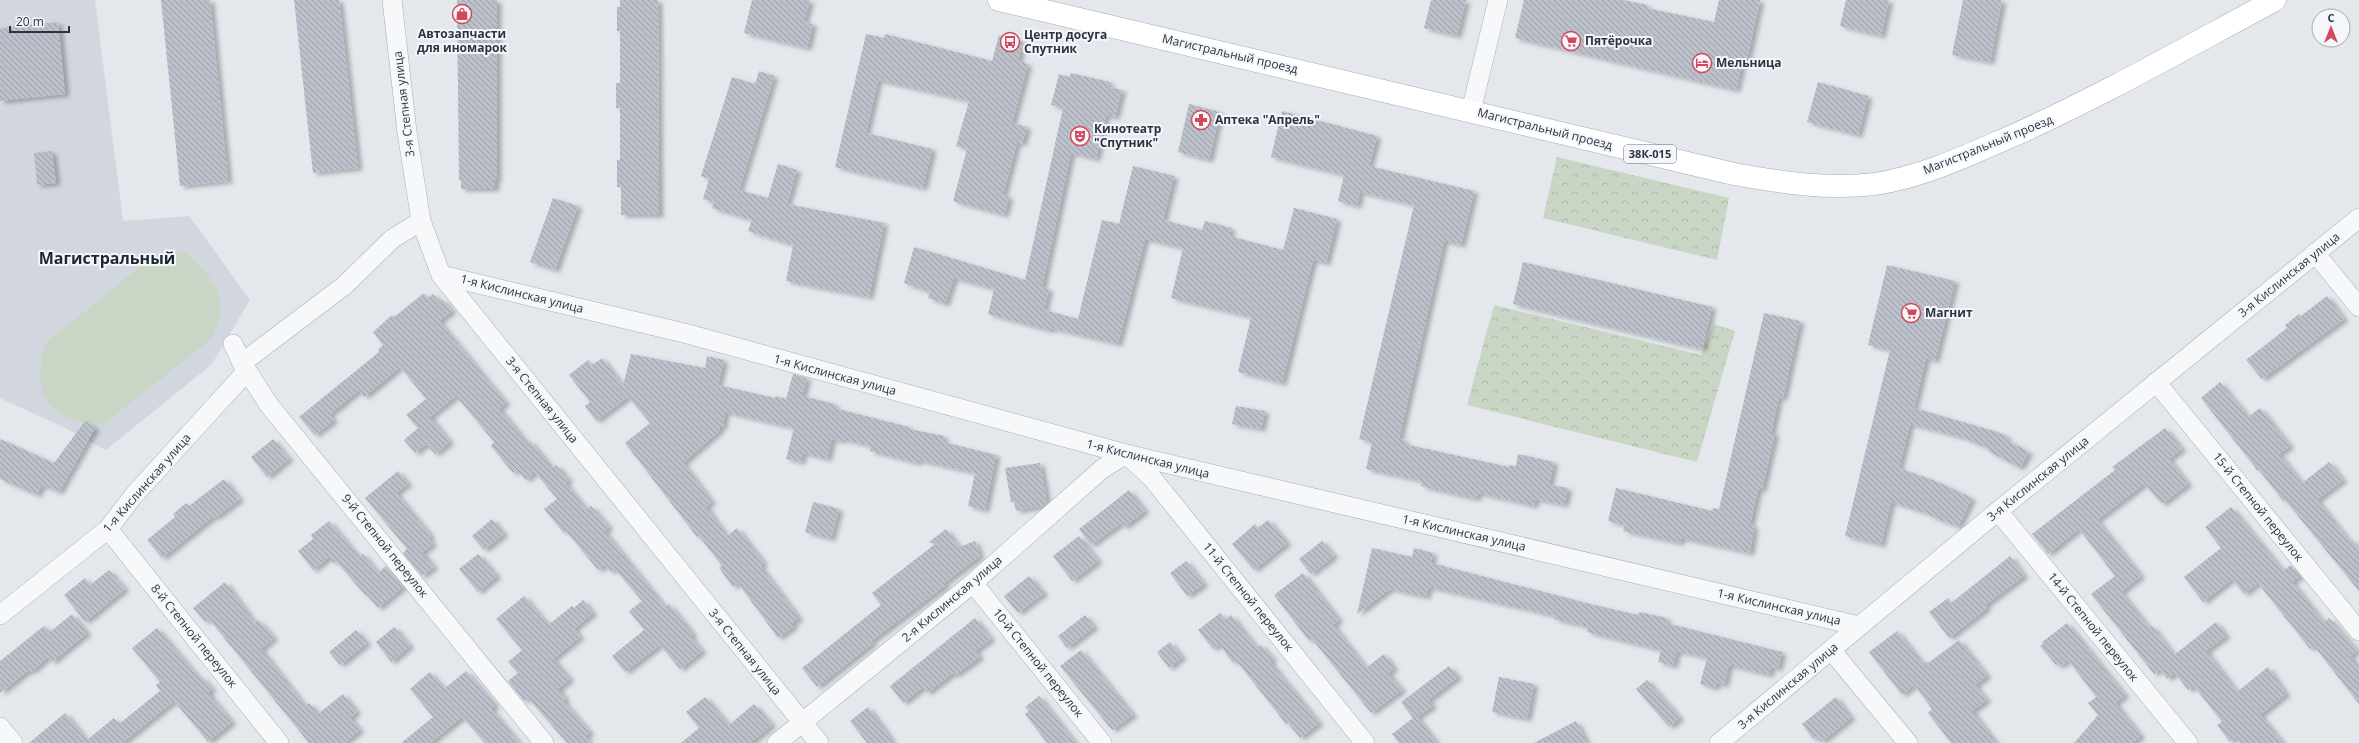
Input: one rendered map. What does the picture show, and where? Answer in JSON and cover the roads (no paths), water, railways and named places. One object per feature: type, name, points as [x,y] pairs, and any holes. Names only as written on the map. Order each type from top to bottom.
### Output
[{"type":"main road","name":"Магистральный проезд","points":[[1000,0],[1734,174],[1786,182],[1841,186],[1875,184],[1914,175],[1964,157],[2061,115],[2275,0]]},
{"type":"street","name":"3-я Степная улица","points":[[392,0],[407,132],[421,221],[441,275],[819,743]]},
{"type":"street","points":[[1471,111],[1498,0]]},
{"type":"street","name":"3-я Кислинская улица","points":[[1719,743],[1998,511],[2359,218]]},
{"type":"street","name":"1-я Кислинская улица","points":[[0,615],[108,529],[134,495],[245,367],[345,285],[392,239],[421,221]]},
{"type":"street","points":[[2315,253],[2359,307]]},
{"type":"street","name":"1-я Кислинская улица","points":[[441,275],[684,333],[1126,454],[1859,626]]},
{"type":"street","name":"9-й Степной переулок","points":[[233,344],[245,367],[270,405],[544,743]]},
{"type":"street","name":"15-й Степной переулок","points":[[2156,382],[2359,631]]},
{"type":"street","name":"2-я Кислинская улица","points":[[777,743],[973,583],[1102,469],[1126,454]]},
{"type":"street","name":"11-й Степной переулок","points":[[1126,454],[1152,478],[1365,743]]},
{"type":"street","name":"14-й Степной переулок","points":[[1998,511],[2188,743]]},
{"type":"street","name":"8-й Степной переулок","points":[[108,529],[279,743]]},
{"type":"street","name":"10-й Степной переулок","points":[[973,583],[1102,743]]},
{"type":"street","points":[[1831,650],[1908,743]]},
{"type":"street","points":[[0,727],[13,743]]},
{"type":"place","name":"Автозапчасти для иномарок","points":[[462,14]]},
{"type":"place","name":"Пятёрочка","points":[[1571,41]]},
{"type":"place","name":"Центр досуга Спутник","points":[[1010,42]]},
{"type":"place","name":"Мельница","points":[[1702,63]]},
{"type":"place","name":"Аптека \"Апрель\"","points":[[1201,120]]},
{"type":"place","name":"Кинотеатр \"Спутник\"","points":[[1080,136]]},
{"type":"place","name":"Магнит","points":[[1911,313]]},
{"type":"district","name":"Магистральный","points":[[107,258]]}]
